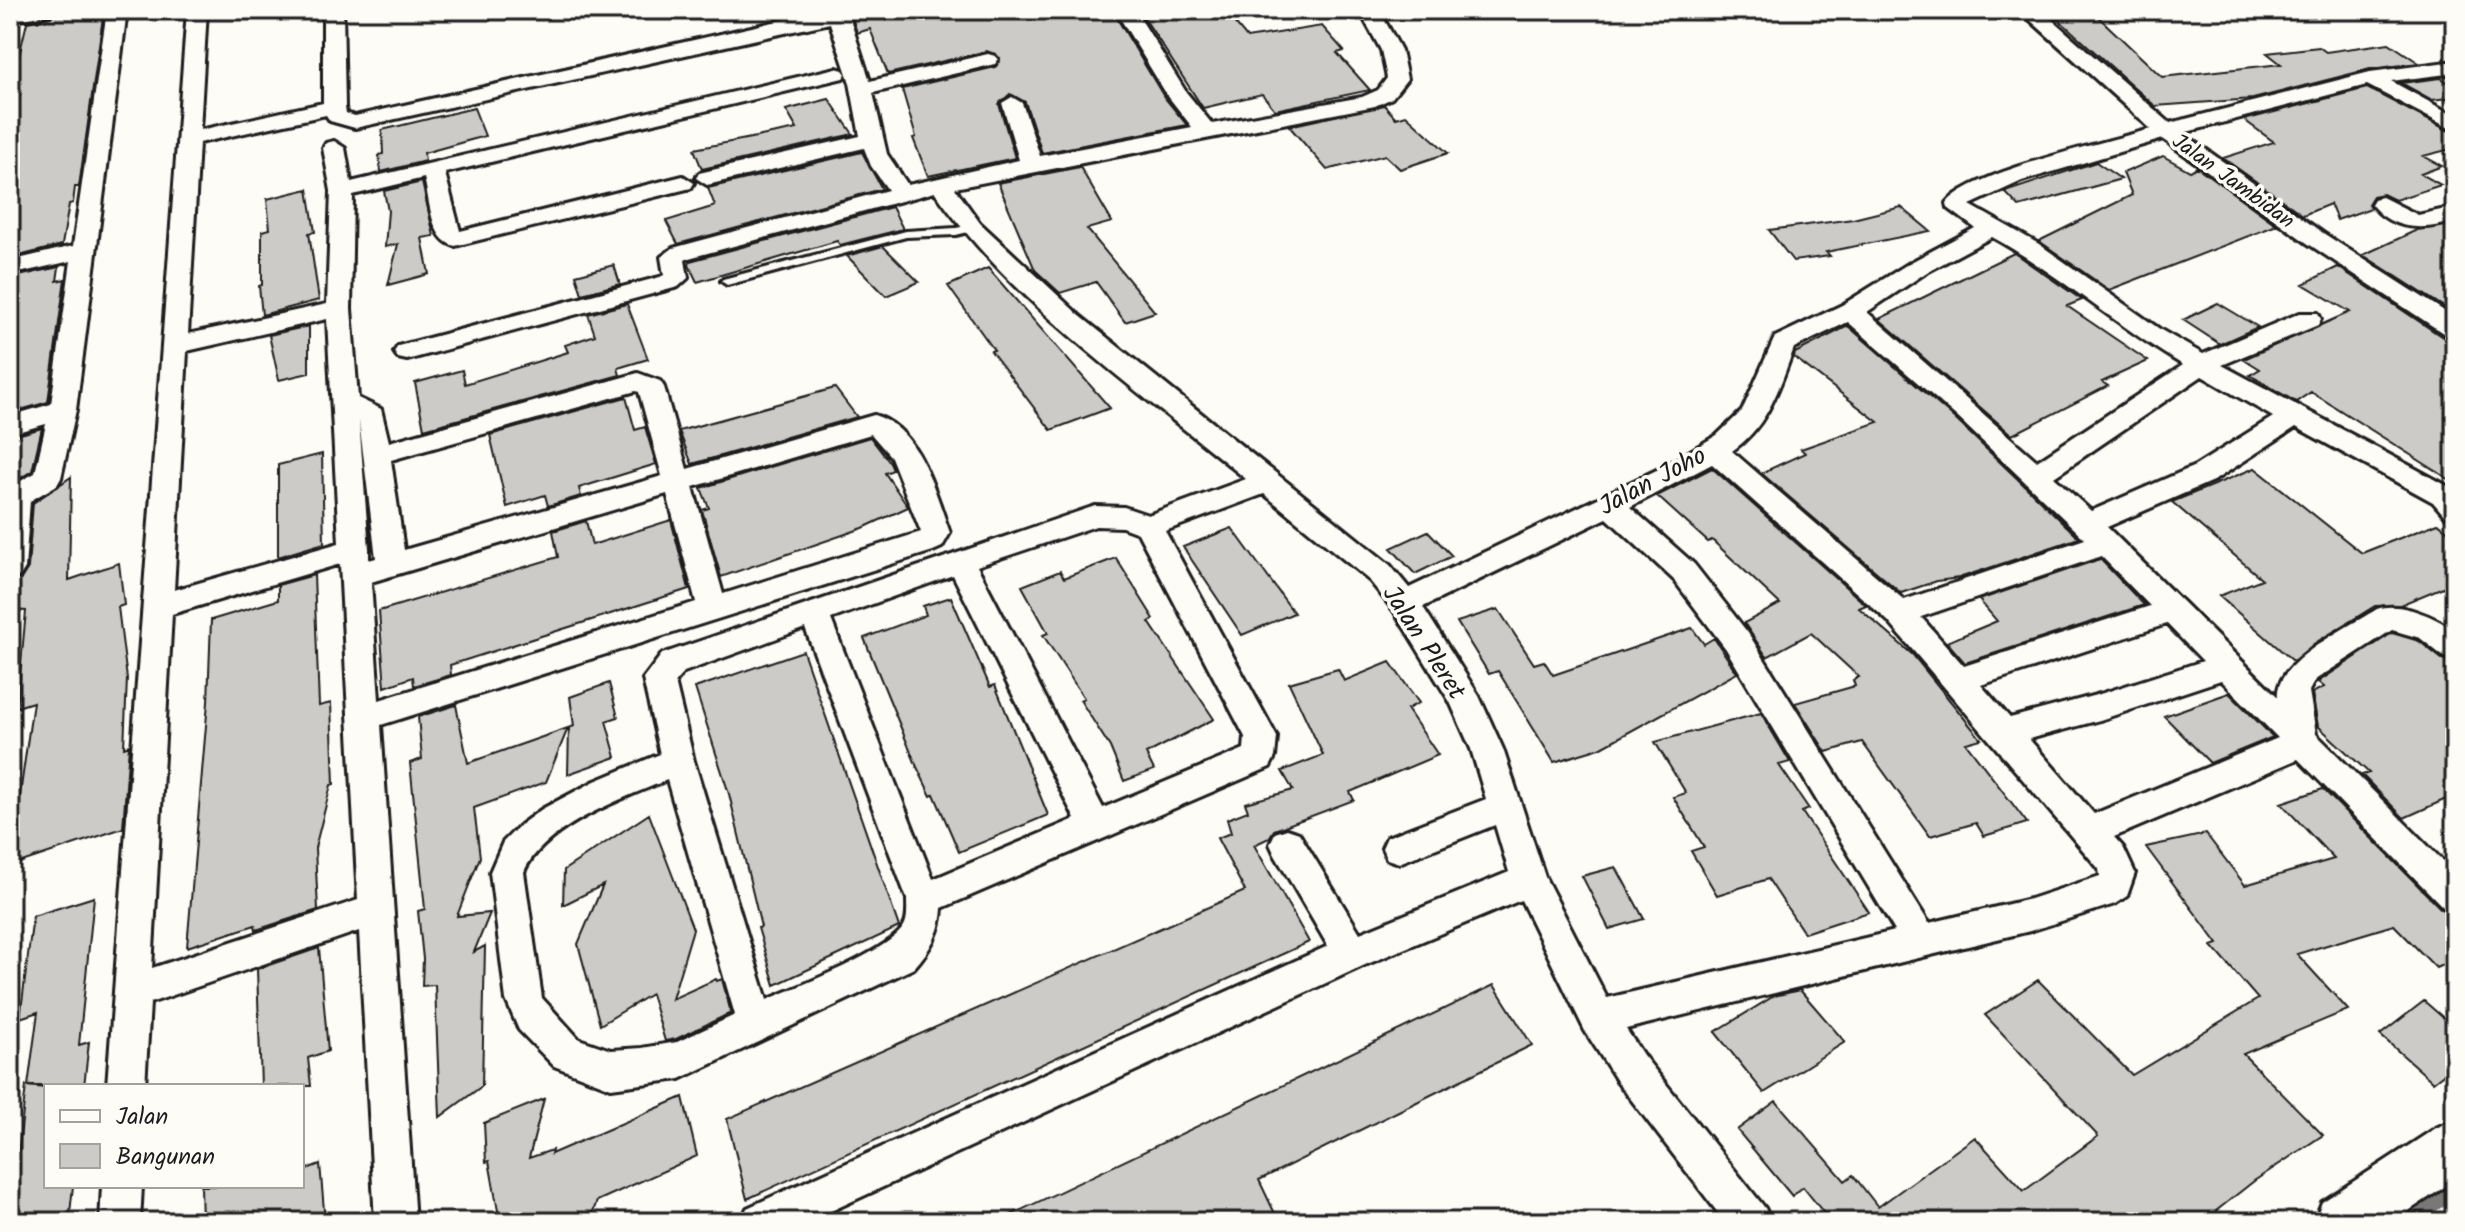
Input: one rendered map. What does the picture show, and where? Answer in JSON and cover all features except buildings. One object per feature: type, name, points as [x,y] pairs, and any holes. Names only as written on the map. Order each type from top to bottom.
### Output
[{"type":"main road","points":[[2342,1222],[2455,1147]]},
{"type":"street","points":[[10,16],[43,10]]},
{"type":"street","points":[[10,568],[16,499],[47,478],[63,410],[117,10]]},
{"type":"street","points":[[126,1084],[197,10]]},
{"type":"street","points":[[333,10],[334,107],[337,117],[355,122],[838,12],[881,170],[903,193]]},
{"type":"street","points":[[1125,10],[1177,95],[1205,129]]},
{"type":"street","points":[[407,352],[669,282],[676,278],[673,257],[681,253],[903,193],[1031,163],[1114,150],[1205,129],[1368,102],[1385,94],[1397,79],[1391,50],[1369,10]]},
{"type":"street","name":"Jalan Jambidan","points":[[2029,10],[2166,131],[2315,238],[2455,329]]},
{"type":"street","points":[[861,89],[988,60]]},
{"type":"street","points":[[2451,498],[2315,424],[2293,417],[2204,363],[2152,336],[2031,249],[1967,214],[1958,203],[2014,176],[2166,131],[2370,78],[2455,67]]},
{"type":"street","points":[[342,191],[836,74]]},
{"type":"street","points":[[2370,78],[2455,125]]},
{"type":"street","points":[[1012,103],[1031,163]]},
{"type":"street","points":[[188,139],[334,107]]},
{"type":"street","points":[[707,178],[871,140]]},
{"type":"street","points":[[334,148],[342,191],[339,309],[395,1222]]},
{"type":"street","points":[[433,169],[450,236],[455,239],[467,239],[683,183]]},
{"type":"street","name":"Jalan Pleret","points":[[941,184],[972,228],[1070,321],[1380,573],[1405,603],[1463,696],[1487,749],[1529,880],[1598,1018],[1630,1068],[1751,1222]]},
{"type":"street","points":[[2382,204],[2411,221],[2423,224],[2433,224],[2455,214]]},
{"type":"street","name":"Jalan Joho","points":[[1405,603],[1675,473],[1742,429],[1753,416],[1778,367],[1777,353],[1784,343],[1851,311],[1919,267],[1992,228]]},
{"type":"street","points":[[10,268],[85,251]]},
{"type":"street","points":[[175,345],[339,309]]},
{"type":"street","points":[[1851,311],[2036,475],[2097,534],[2455,896]]},
{"type":"street","points":[[2036,475],[2204,363],[2309,319]]},
{"type":"street","points":[[379,454],[561,399],[638,382],[651,387],[712,606]]},
{"type":"street","points":[[345,403],[372,415],[391,564]]},
{"type":"street","points":[[10,425],[63,410]]},
{"type":"street","points":[[1899,613],[2097,534],[2205,473],[2293,417]]},
{"type":"street","points":[[159,606],[355,562],[391,564],[874,424],[885,428],[903,453],[936,533],[923,543],[712,606],[366,717]]},
{"type":"street","points":[[1598,1018],[2030,915],[2103,893],[2115,885],[2118,873],[2111,858],[1899,613],[1712,449]]},
{"type":"street","points":[[756,1024],[678,761],[659,679],[664,670],[673,663],[1095,516],[1124,517],[1148,526],[1266,482]]},
{"type":"street","points":[[1609,504],[1684,572],[1737,641],[1920,940]]},
{"type":"street","points":[[924,899],[1259,757],[1261,737],[1148,526]]},
{"type":"street","points":[[960,561],[1095,825]]},
{"type":"street","points":[[1960,680],[2174,610]]},
{"type":"street","points":[[678,761],[591,797],[565,812],[519,847],[510,859],[507,872],[524,1000],[532,1017],[567,1053],[611,1069],[680,1060],[901,956],[918,938],[925,921],[924,899],[814,613]]},
{"type":"street","points":[[2301,743],[2293,690],[2304,671],[2388,617],[2430,629],[2455,648]]},
{"type":"street","points":[[2004,733],[2100,707],[2225,666]]},
{"type":"street","points":[[2089,832],[2301,743]]},
{"type":"street","points":[[1399,848],[1506,806]]},
{"type":"street","points":[[1287,844],[1352,953]]},
{"type":"street","points":[[761,1222],[1352,953],[1529,880]]},
{"type":"street","points":[[131,992],[378,909]]},
{"type":"street","points":[[120,1222],[122,1188]]},
{"type":"lane","points":[[727,281],[906,234],[931,230],[951,235],[972,228]]},
{"type":"waterway","points":[[2410,1222],[2455,1190]]}]
